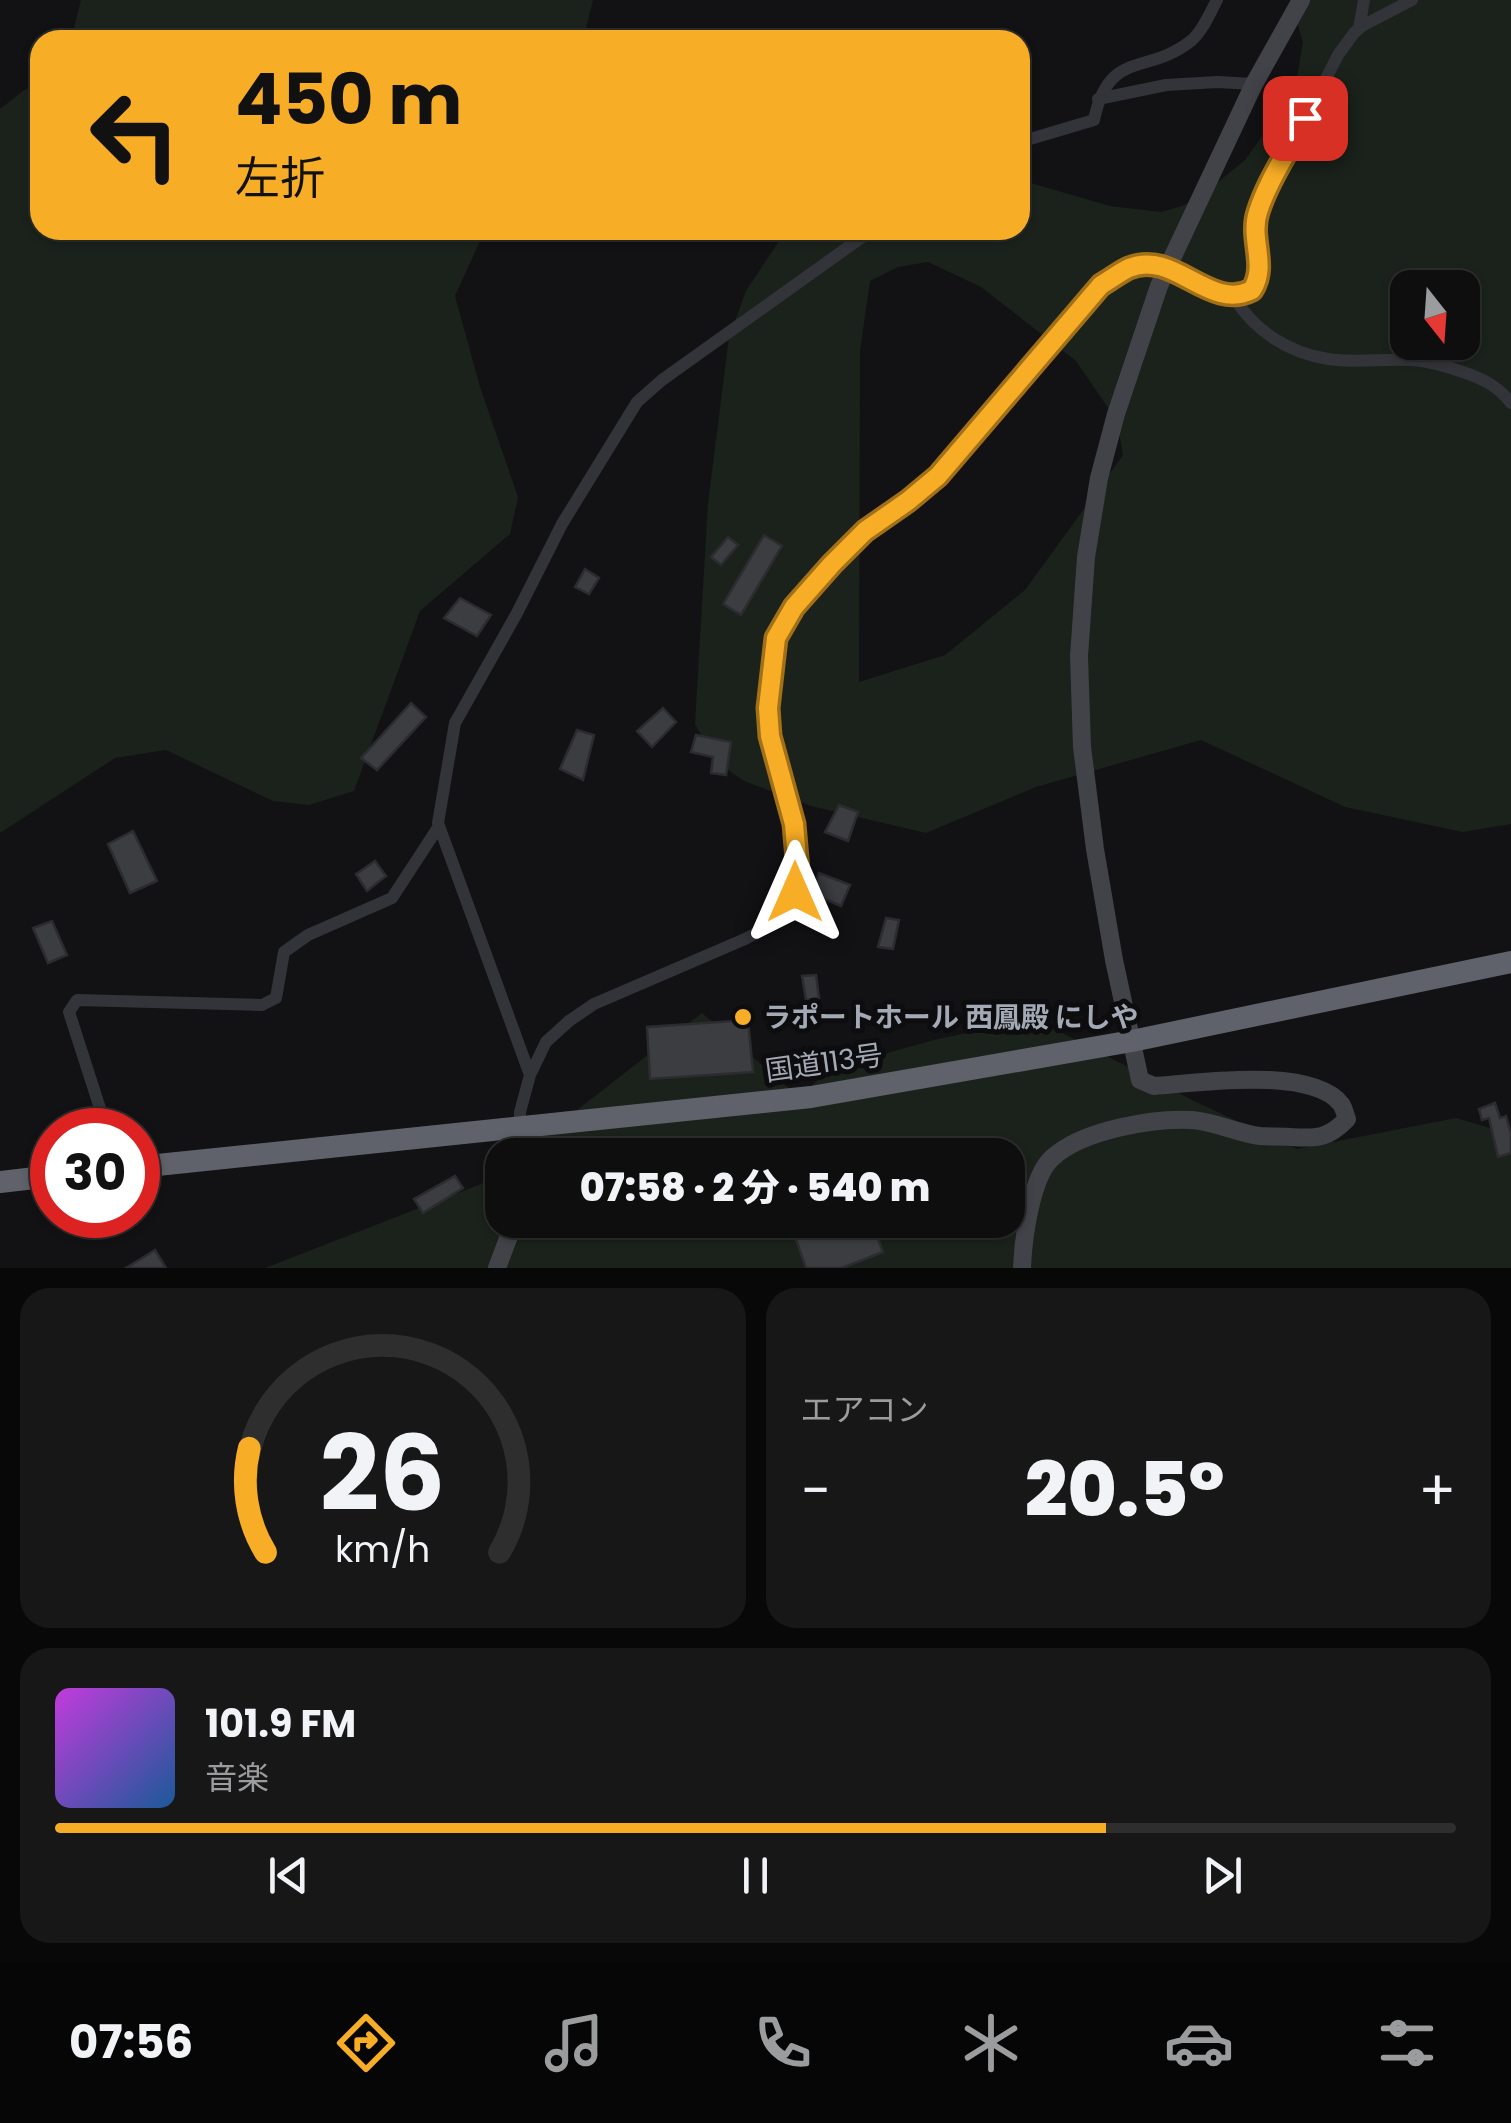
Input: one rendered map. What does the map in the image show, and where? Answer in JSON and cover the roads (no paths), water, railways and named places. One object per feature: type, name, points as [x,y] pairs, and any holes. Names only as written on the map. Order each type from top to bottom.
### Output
[{"type":"highway","name":"国道113号","points":[[160,1165],[811,1097],[1132,1041],[1511,962]]},
{"type":"highway","points":[[0,1182],[30,1179]]},
{"type":"street","points":[[1030,139],[1094,120],[1098,99],[1108,80],[1191,41],[1217,0]]},
{"type":"street","points":[[1022,1268],[1023,1234],[1037,1186],[1051,1158],[1088,1136],[1148,1121],[1194,1120],[1258,1136],[1309,1139],[1334,1132],[1347,1119],[1340,1104],[1316,1087],[1279,1080],[1154,1086],[1140,1080],[1095,849],[1082,748],[1078,656],[1086,557],[1099,478],[1135,356],[1159,286],[1254,84],[1301,0]]},
{"type":"street","points":[[1359,29],[1364,0]]},
{"type":"street","points":[[520,1138],[520,1112],[530,1074],[546,1042],[569,1021],[594,1004],[745,939],[776,922],[788,910],[798,870],[794,824],[770,736],[768,708],[776,638],[794,607],[850,545],[938,476],[1101,285],[1130,267],[1150,264],[1168,267],[1211,290],[1234,297],[1247,293],[1257,282],[1260,263],[1255,234],[1257,214],[1338,55],[1359,29],[1412,0]]},
{"type":"street","points":[[1098,99],[1166,85],[1254,84]]},
{"type":"street","points":[[530,1074],[438,823],[455,723],[562,524],[636,402],[858,240]]},
{"type":"street","points":[[1234,297],[1260,329],[1304,352],[1329,359],[1421,361],[1444,366],[1490,382],[1511,403]]},
{"type":"street","points":[[99,1108],[69,1012],[78,1000],[262,1006],[276,998],[284,952],[308,935],[392,898],[440,826]]},
{"type":"street","points":[[497,1268],[508,1238]]},
{"type":"place","name":"ラポートホール 西鳳殿 にしや","points":[[743,1017]]}]
